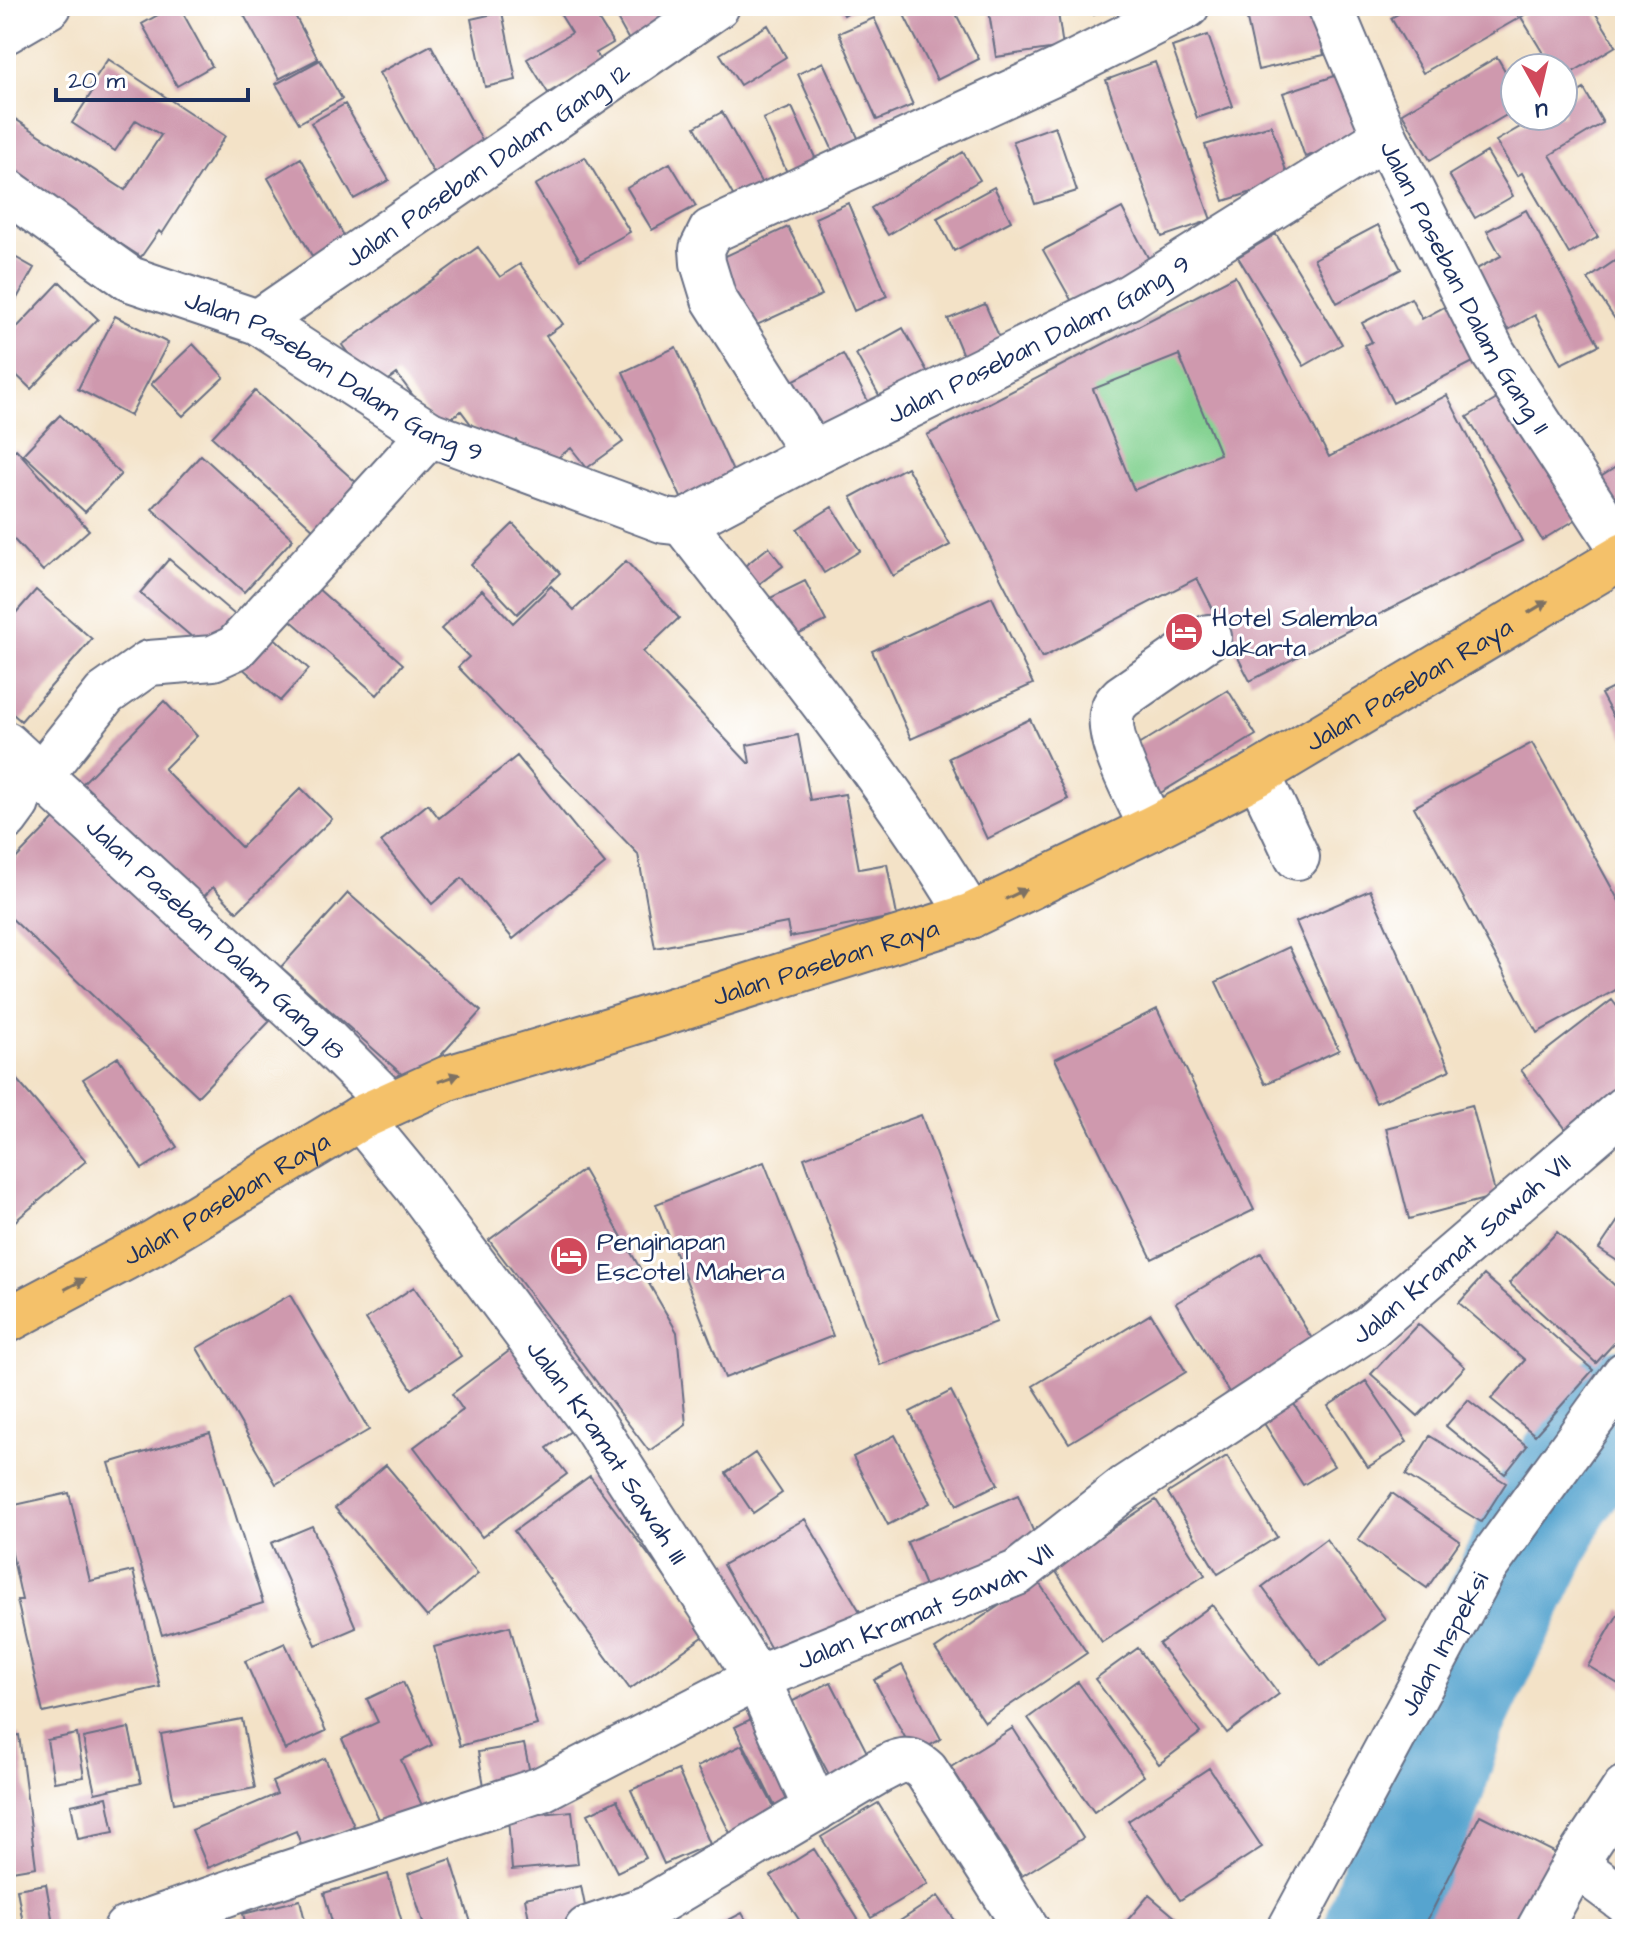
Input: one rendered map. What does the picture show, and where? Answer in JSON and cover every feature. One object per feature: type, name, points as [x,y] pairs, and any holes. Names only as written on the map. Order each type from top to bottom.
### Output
[{"type":"main road","name":"Jalan Paseban Raya","points":[[6,1321],[153,1243],[375,1111],[448,1078],[970,916],[1258,774],[1625,555]]},
{"type":"street","points":[[6,31],[49,6]]},
{"type":"street","name":"Jalan Paseban Dalam Gang 12","points":[[258,322],[717,6]]},
{"type":"street","points":[[813,454],[714,299],[702,249],[711,231],[1062,69],[1187,6]]},
{"type":"street","name":"Jalan Paseban Dalam Gang 11","points":[[1330,6],[1385,137],[1494,354],[1625,555]]},
{"type":"street","name":"Jalan Paseban Dalam Gang 9","points":[[6,190],[130,279],[258,322],[430,434],[665,521],[683,523],[813,454],[1129,297],[1385,137]]},
{"type":"street","points":[[6,818],[17,803],[19,793],[40,776],[105,694],[149,663],[213,658],[235,648],[430,434]]},
{"type":"street","points":[[683,523],[876,774],[936,860],[970,916]]},
{"type":"street","points":[[1152,828],[1122,764],[1112,731],[1113,708],[1122,697],[1209,637]]},
{"type":"street","name":"Jalan Paseban Dalam Gang 18","points":[[6,744],[317,1032],[375,1111]]},
{"type":"street","points":[[1258,774],[1297,857]]},
{"type":"street","name":"Jalan Kramat Sawah VII","points":[[126,1929],[542,1789],[757,1678],[1017,1573],[1125,1488],[1370,1327],[1625,1108]]},
{"type":"street","name":"Jalan Kramat Sawah III","points":[[375,1111],[424,1198],[594,1425],[757,1678],[816,1809]]},
{"type":"street","name":"Jalan Inspeksi","points":[[1290,1929],[1483,1570],[1625,1374]]},
{"type":"street","points":[[587,1929],[648,1908],[879,1771],[905,1760],[916,1762],[926,1771],[1027,1929]]},
{"type":"street","points":[[1539,1929],[1575,1864],[1625,1788]]},
{"type":"street","points":[[1575,1864],[1625,1901]]},
{"type":"green space","points":[[1204,292],[1265,462],[1093,544],[1046,374]]},
{"type":"building","points":[[179,6],[212,66],[177,86],[142,24]]},
{"type":"building","points":[[239,6],[290,6],[318,59],[279,79]]},
{"type":"building","points":[[555,6],[590,6],[613,43],[596,53],[601,61],[548,93],[527,59],[572,33]]},
{"type":"building","points":[[610,6],[685,6],[631,44]]},
{"type":"building","points":[[839,6],[859,6],[844,15]]},
{"type":"building","points":[[907,6],[952,6],[979,59],[937,80],[901,9]]},
{"type":"building","points":[[988,6],[1057,6],[1063,47],[996,57]]},
{"type":"building","points":[[1090,6],[1113,6],[1094,15]]},
{"type":"building","points":[[1244,6],[1314,6],[1324,55],[1258,70]]},
{"type":"building","points":[[1412,6],[1512,6],[1519,18],[1423,73],[1391,18]]},
{"type":"building","points":[[1539,6],[1591,6],[1616,46],[1579,68],[1579,52],[1542,52],[1521,17]]},
{"type":"building","points":[[502,12],[516,80],[485,87],[471,19]]},
{"type":"building","points":[[874,18],[913,105],[877,120],[839,33]]},
{"type":"building","points":[[768,25],[786,57],[740,85],[720,54]]},
{"type":"building","points":[[1208,35],[1233,106],[1197,118],[1172,47]]},
{"type":"building","points":[[431,45],[490,155],[439,183],[379,73]]},
{"type":"building","points":[[1497,57],[1499,60],[1499,119],[1430,160],[1402,113]]},
{"type":"building","points":[[108,59],[225,136],[162,234],[159,231],[141,257],[6,170],[6,134],[15,119],[125,190],[161,135],[136,120],[115,151],[72,123],[92,92],[88,89]]},
{"type":"building","points":[[320,60],[342,99],[299,123],[276,84]]},
{"type":"building","points":[[823,62],[859,140],[833,151],[798,74]]},
{"type":"building","points":[[1155,62],[1211,220],[1162,237],[1106,80]]},
{"type":"building","points":[[1350,71],[1372,135],[1305,157],[1283,93]]},
{"type":"building","points":[[1584,89],[1603,123],[1550,155],[1598,237],[1569,254],[1522,173],[1517,176],[1496,141],[1511,132],[1579,132],[1579,92]]},
{"type":"building","points":[[345,104],[389,180],[354,199],[311,123]]},
{"type":"building","points":[[792,107],[823,175],[794,188],[763,119]]},
{"type":"building","points":[[722,112],[771,200],[744,215],[695,127]]},
{"type":"building","points":[[1271,125],[1289,180],[1224,201],[1205,145]]},
{"type":"building","points":[[1055,126],[1077,191],[1035,204],[1013,141]]},
{"type":"building","points":[[963,152],[980,180],[888,235],[871,208]]},
{"type":"building","points":[[1487,152],[1513,196],[1475,218],[1449,175]]},
{"type":"building","points":[[585,157],[630,232],[580,260],[535,185]]},
{"type":"building","points":[[301,158],[353,252],[320,270],[268,178]]},
{"type":"building","points":[[670,163],[696,206],[652,230],[627,188]]},
{"type":"building","points":[[994,187],[1011,221],[954,251],[937,218]]},
{"type":"building","points":[[848,203],[887,296],[854,311],[815,218]]},
{"type":"building","points":[[1122,208],[1153,267],[1075,307],[1043,250]]},
{"type":"building","points":[[1526,210],[1599,345],[1561,364],[1535,315],[1501,334],[1469,273],[1501,256],[1487,231]]},
{"type":"building","points":[[1378,225],[1401,269],[1337,303],[1314,259]]},
{"type":"building","points":[[788,227],[822,295],[748,329],[715,261]]},
{"type":"building","points":[[1276,234],[1342,344],[1304,366],[1238,257]]},
{"type":"building","points":[[478,247],[500,277],[520,264],[563,324],[546,336],[623,442],[587,468],[571,448],[539,471],[517,440],[494,455],[461,411],[437,428],[397,374],[375,390],[342,345]]},
{"type":"building","points":[[6,252],[34,268],[6,318]]},
{"type":"building","points":[[1625,254],[1625,334],[1588,279]]},
{"type":"building","points":[[1235,276],[1329,457],[1447,395],[1522,541],[1250,681],[1197,578],[1042,658],[927,435]],"holes":[[[1179,355],[1220,454],[1134,490],[1093,389]]]},
{"type":"building","points":[[60,282],[98,319],[31,389],[6,365],[6,339]]},
{"type":"building","points":[[1411,298],[1422,319],[1457,300],[1485,356],[1393,403],[1364,345],[1372,342],[1362,323]]},
{"type":"building","points":[[985,304],[1004,348],[966,363],[948,319]]},
{"type":"building","points":[[115,316],[168,343],[130,416],[78,389]]},
{"type":"building","points":[[903,328],[932,380],[885,406],[856,354]]},
{"type":"building","points":[[193,344],[224,377],[183,416],[151,384]]},
{"type":"building","points":[[676,347],[736,478],[683,502],[623,372]]},
{"type":"building","points":[[843,354],[877,418],[821,448],[785,385]]},
{"type":"building","points":[[255,391],[358,484],[315,531],[212,437]]},
{"type":"building","points":[[1510,391],[1585,514],[1542,540],[1467,417]]},
{"type":"building","points":[[60,415],[121,474],[85,512],[23,454]]},
{"type":"building","points":[[16,449],[89,530],[43,571],[6,531],[6,457]]},
{"type":"building","points":[[201,455],[293,539],[244,592],[152,509]]},
{"type":"building","points":[[1625,461],[1625,514],[1593,482]]},
{"type":"building","points":[[907,467],[950,545],[893,576],[851,497]]},
{"type":"building","points":[[832,507],[860,551],[824,573],[797,529]]},
{"type":"building","points":[[513,524],[560,573],[517,614],[471,565]]},
{"type":"building","points":[[769,547],[783,566],[755,587],[741,569]]},
{"type":"building","points":[[169,559],[241,620],[212,654],[140,593]]},
{"type":"building","points":[[626,561],[679,618],[643,652],[748,763],[747,745],[798,735],[810,800],[845,794],[859,869],[887,864],[897,916],[790,937],[787,923],[655,948],[638,854],[458,667],[469,657],[441,629],[482,590],[513,623],[551,586],[574,610]]},
{"type":"building","points":[[805,581],[826,621],[779,644],[758,604]]},
{"type":"building","points":[[317,588],[403,664],[377,695],[289,619]]},
{"type":"building","points":[[36,590],[92,639],[21,721],[6,708],[6,624]]},
{"type":"building","points":[[992,597],[1033,684],[911,739],[872,651]]},
{"type":"building","points":[[270,634],[309,669],[280,701],[241,667]]},
{"type":"building","points":[[1625,682],[1625,739],[1601,694]]},
{"type":"building","points":[[1228,690],[1256,735],[1152,798],[1125,753]]},
{"type":"building","points":[[164,701],[197,736],[164,769],[241,847],[301,788],[332,819],[237,912],[213,887],[195,906],[77,789]]},
{"type":"building","points":[[1030,719],[1068,799],[987,839],[949,758]]},
{"type":"building","points":[[1532,743],[1625,912],[1625,985],[1537,1033],[1414,807]]},
{"type":"building","points":[[517,756],[605,864],[513,939],[462,878],[432,904],[381,842],[428,804],[439,818]]},
{"type":"building","points":[[56,817],[270,1021],[198,1096],[6,913],[6,869]]},
{"type":"building","points":[[1370,890],[1450,1070],[1376,1103],[1296,922]]},
{"type":"building","points":[[348,893],[481,1011],[414,1085],[281,967]]},
{"type":"building","points":[[1289,947],[1339,1050],[1265,1084],[1216,982]]},
{"type":"building","points":[[1612,1000],[1625,1017],[1625,1095],[1571,1136],[1521,1070]]},
{"type":"building","points":[[1157,1009],[1254,1210],[1152,1259],[1055,1059]]},
{"type":"building","points":[[118,1057],[177,1147],[142,1169],[83,1079]]},
{"type":"building","points":[[6,1067],[86,1161],[14,1222],[6,1213]]},
{"type":"building","points":[[1472,1105],[1496,1196],[1409,1219],[1386,1128]]},
{"type":"building","points":[[921,1115],[997,1322],[880,1365],[804,1158]]},
{"type":"building","points":[[764,1162],[833,1336],[725,1378],[656,1204]]},
{"type":"building","points":[[583,1170],[677,1332],[686,1425],[649,1451],[489,1240]]},
{"type":"building","points":[[1625,1210],[1625,1266],[1599,1249]]},
{"type":"building","points":[[1557,1232],[1625,1295],[1625,1331],[1596,1363],[1509,1283]]},
{"type":"building","points":[[1261,1253],[1315,1344],[1230,1394],[1176,1303]]},
{"type":"building","points":[[1484,1275],[1593,1370],[1535,1435],[1491,1399],[1525,1360],[1459,1303]]},
{"type":"building","points":[[414,1287],[461,1356],[412,1389],[366,1319]]},
{"type":"building","points":[[290,1295],[369,1430],[276,1484],[197,1348]]},
{"type":"building","points":[[1151,1314],[1186,1372],[1069,1443],[1033,1386]]},
{"type":"building","points":[[1418,1324],[1465,1367],[1418,1416],[1371,1374]]},
{"type":"building","points":[[521,1342],[582,1423],[547,1448],[567,1474],[482,1537],[414,1447],[463,1410],[452,1394]]},
{"type":"building","points":[[1366,1381],[1407,1442],[1368,1467],[1328,1406]]},
{"type":"building","points":[[951,1391],[998,1484],[957,1505],[910,1412]]},
{"type":"building","points":[[1468,1400],[1527,1446],[1505,1474],[1446,1426]]},
{"type":"building","points":[[1292,1401],[1334,1466],[1303,1485],[1262,1420]]},
{"type":"building","points":[[210,1433],[263,1603],[162,1635],[109,1463]]},
{"type":"building","points":[[895,1435],[930,1503],[888,1525],[853,1457]]},
{"type":"building","points":[[1430,1436],[1506,1483],[1481,1522],[1406,1475]]},
{"type":"building","points":[[755,1453],[782,1493],[753,1513],[726,1473]]},
{"type":"building","points":[[1227,1456],[1277,1537],[1218,1574],[1168,1493]]},
{"type":"building","points":[[386,1465],[478,1574],[427,1617],[335,1508]]},
{"type":"building","points":[[590,1476],[707,1634],[630,1689],[514,1531]]},
{"type":"building","points":[[69,1493],[90,1581],[133,1571],[160,1687],[43,1713],[17,1600],[22,1600],[6,1526],[6,1507]]},
{"type":"building","points":[[1392,1493],[1460,1541],[1427,1588],[1358,1540]]},
{"type":"building","points":[[1018,1495],[1042,1552],[930,1598],[907,1542]]},
{"type":"building","points":[[1156,1500],[1205,1575],[1102,1642],[1053,1567]]},
{"type":"building","points":[[805,1519],[862,1615],[779,1663],[723,1565]]},
{"type":"building","points":[[312,1526],[356,1628],[316,1645],[271,1543]]},
{"type":"building","points":[[1326,1539],[1385,1619],[1321,1666],[1262,1587]]},
{"type":"building","points":[[1037,1580],[1087,1653],[985,1722],[935,1649]]},
{"type":"building","points":[[1212,1605],[1279,1694],[1227,1733],[1159,1644]]},
{"type":"building","points":[[1621,1609],[1625,1612],[1625,1688],[1588,1666]]},
{"type":"building","points":[[510,1626],[537,1725],[460,1746],[434,1647]]},
{"type":"building","points":[[285,1643],[326,1731],[285,1750],[245,1661]]},
{"type":"building","points":[[1138,1648],[1200,1733],[1159,1764],[1095,1679]]},
{"type":"building","points":[[902,1665],[941,1739],[914,1754],[874,1680]]},
{"type":"building","points":[[403,1682],[432,1745],[401,1760],[426,1814],[385,1832],[342,1739],[378,1722],[367,1699]]},
{"type":"building","points":[[831,1682],[875,1768],[836,1788],[791,1702]]},
{"type":"building","points":[[1078,1682],[1144,1776],[1094,1812],[1028,1718]]},
{"type":"building","points":[[765,1712],[811,1805],[782,1820],[735,1727]]},
{"type":"building","points":[[242,1719],[255,1788],[174,1803],[161,1734]]},
{"type":"building","points":[[129,1728],[141,1783],[95,1793],[83,1738]]},
{"type":"building","points":[[1013,1728],[1083,1838],[1022,1876],[951,1767]]},
{"type":"building","points":[[77,1734],[84,1777],[54,1782],[47,1740]]},
{"type":"building","points":[[19,1735],[36,1867],[6,1872],[6,1737]]},
{"type":"building","points":[[524,1744],[533,1788],[486,1797],[478,1752]]},
{"type":"building","points":[[742,1745],[783,1825],[738,1849],[697,1767]]},
{"type":"building","points":[[325,1758],[354,1826],[302,1847],[296,1831],[208,1868],[192,1830],[277,1794],[272,1782]]},
{"type":"building","points":[[1209,1768],[1262,1847],[1180,1900],[1128,1821]]},
{"type":"building","points":[[678,1770],[710,1844],[664,1864],[631,1790]]},
{"type":"building","points":[[107,1797],[114,1832],[78,1839],[71,1805]]},
{"type":"building","points":[[617,1800],[646,1858],[617,1872],[588,1814]]},
{"type":"building","points":[[878,1803],[928,1884],[871,1918],[821,1837]]},
{"type":"building","points":[[572,1811],[578,1864],[512,1870],[508,1817]]},
{"type":"building","points":[[1480,1815],[1564,1857],[1528,1929],[1423,1929]]},
{"type":"building","points":[[814,1849],[861,1924],[852,1929],[805,1929],[771,1876]]},
{"type":"building","points":[[451,1859],[473,1929],[425,1929],[408,1874]]},
{"type":"building","points":[[388,1874],[404,1929],[334,1929],[324,1893]]},
{"type":"building","points":[[46,1884],[54,1929],[24,1929],[17,1889]]},
{"type":"building","points":[[581,1886],[589,1926],[578,1929],[531,1929],[525,1898]]},
{"type":"building","points":[[1149,1895],[1189,1929],[1120,1929]]},
{"type":"building","points":[[938,1896],[961,1929],[891,1929],[900,1921]]},
{"type":"building","points":[[300,1900],[307,1929],[247,1929],[243,1914]]},
{"type":"building","points":[[742,1913],[751,1929],[711,1929]]},
{"type":"waterway","points":[[1382,1929],[1450,1714],[1554,1495],[1618,1406]]},
{"type":"place","name":"Hotel Salemba Jakarta","points":[[1184,632]]},
{"type":"place","name":"Penginapan Escotel Mahera","points":[[569,1256]]}]
